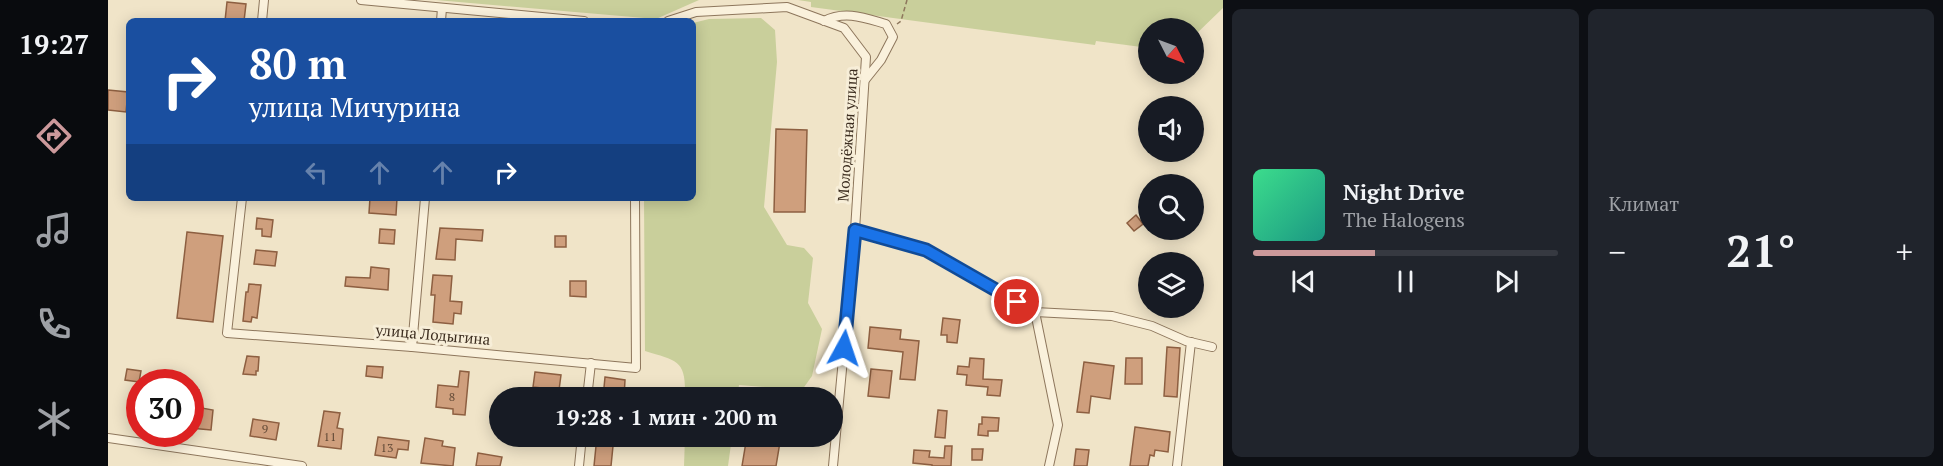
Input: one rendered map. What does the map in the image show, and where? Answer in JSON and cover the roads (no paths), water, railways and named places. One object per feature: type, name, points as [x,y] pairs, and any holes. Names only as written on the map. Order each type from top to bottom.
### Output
[{"type":"street","points":[[262,18],[264,0]]},
{"type":"street","points":[[361,0],[551,18]]},
{"type":"street","points":[[441,18],[442,8]]},
{"type":"street","name":"Молодёжная улица","points":[[677,18],[696,12],[787,8],[844,28],[866,57],[855,230],[833,466]]},
{"type":"street","points":[[824,21],[835,15],[860,17],[886,24],[893,37],[865,80]]},
{"type":"street","name":"улица Лодыгина","points":[[242,201],[227,333],[412,347],[636,368],[635,201]]},
{"type":"street","points":[[412,347],[425,201]]},
{"type":"street","points":[[855,230],[926,250],[1035,312],[1112,316],[1152,326],[1191,342],[1212,347]]},
{"type":"street","points":[[1035,312],[1058,425],[1049,466]]},
{"type":"street","points":[[1177,466],[1191,342]]},
{"type":"street","points":[[588,387],[591,363]]},
{"type":"street","points":[[108,438],[302,466]]},
{"type":"street","points":[[579,466],[581,447]]}]
